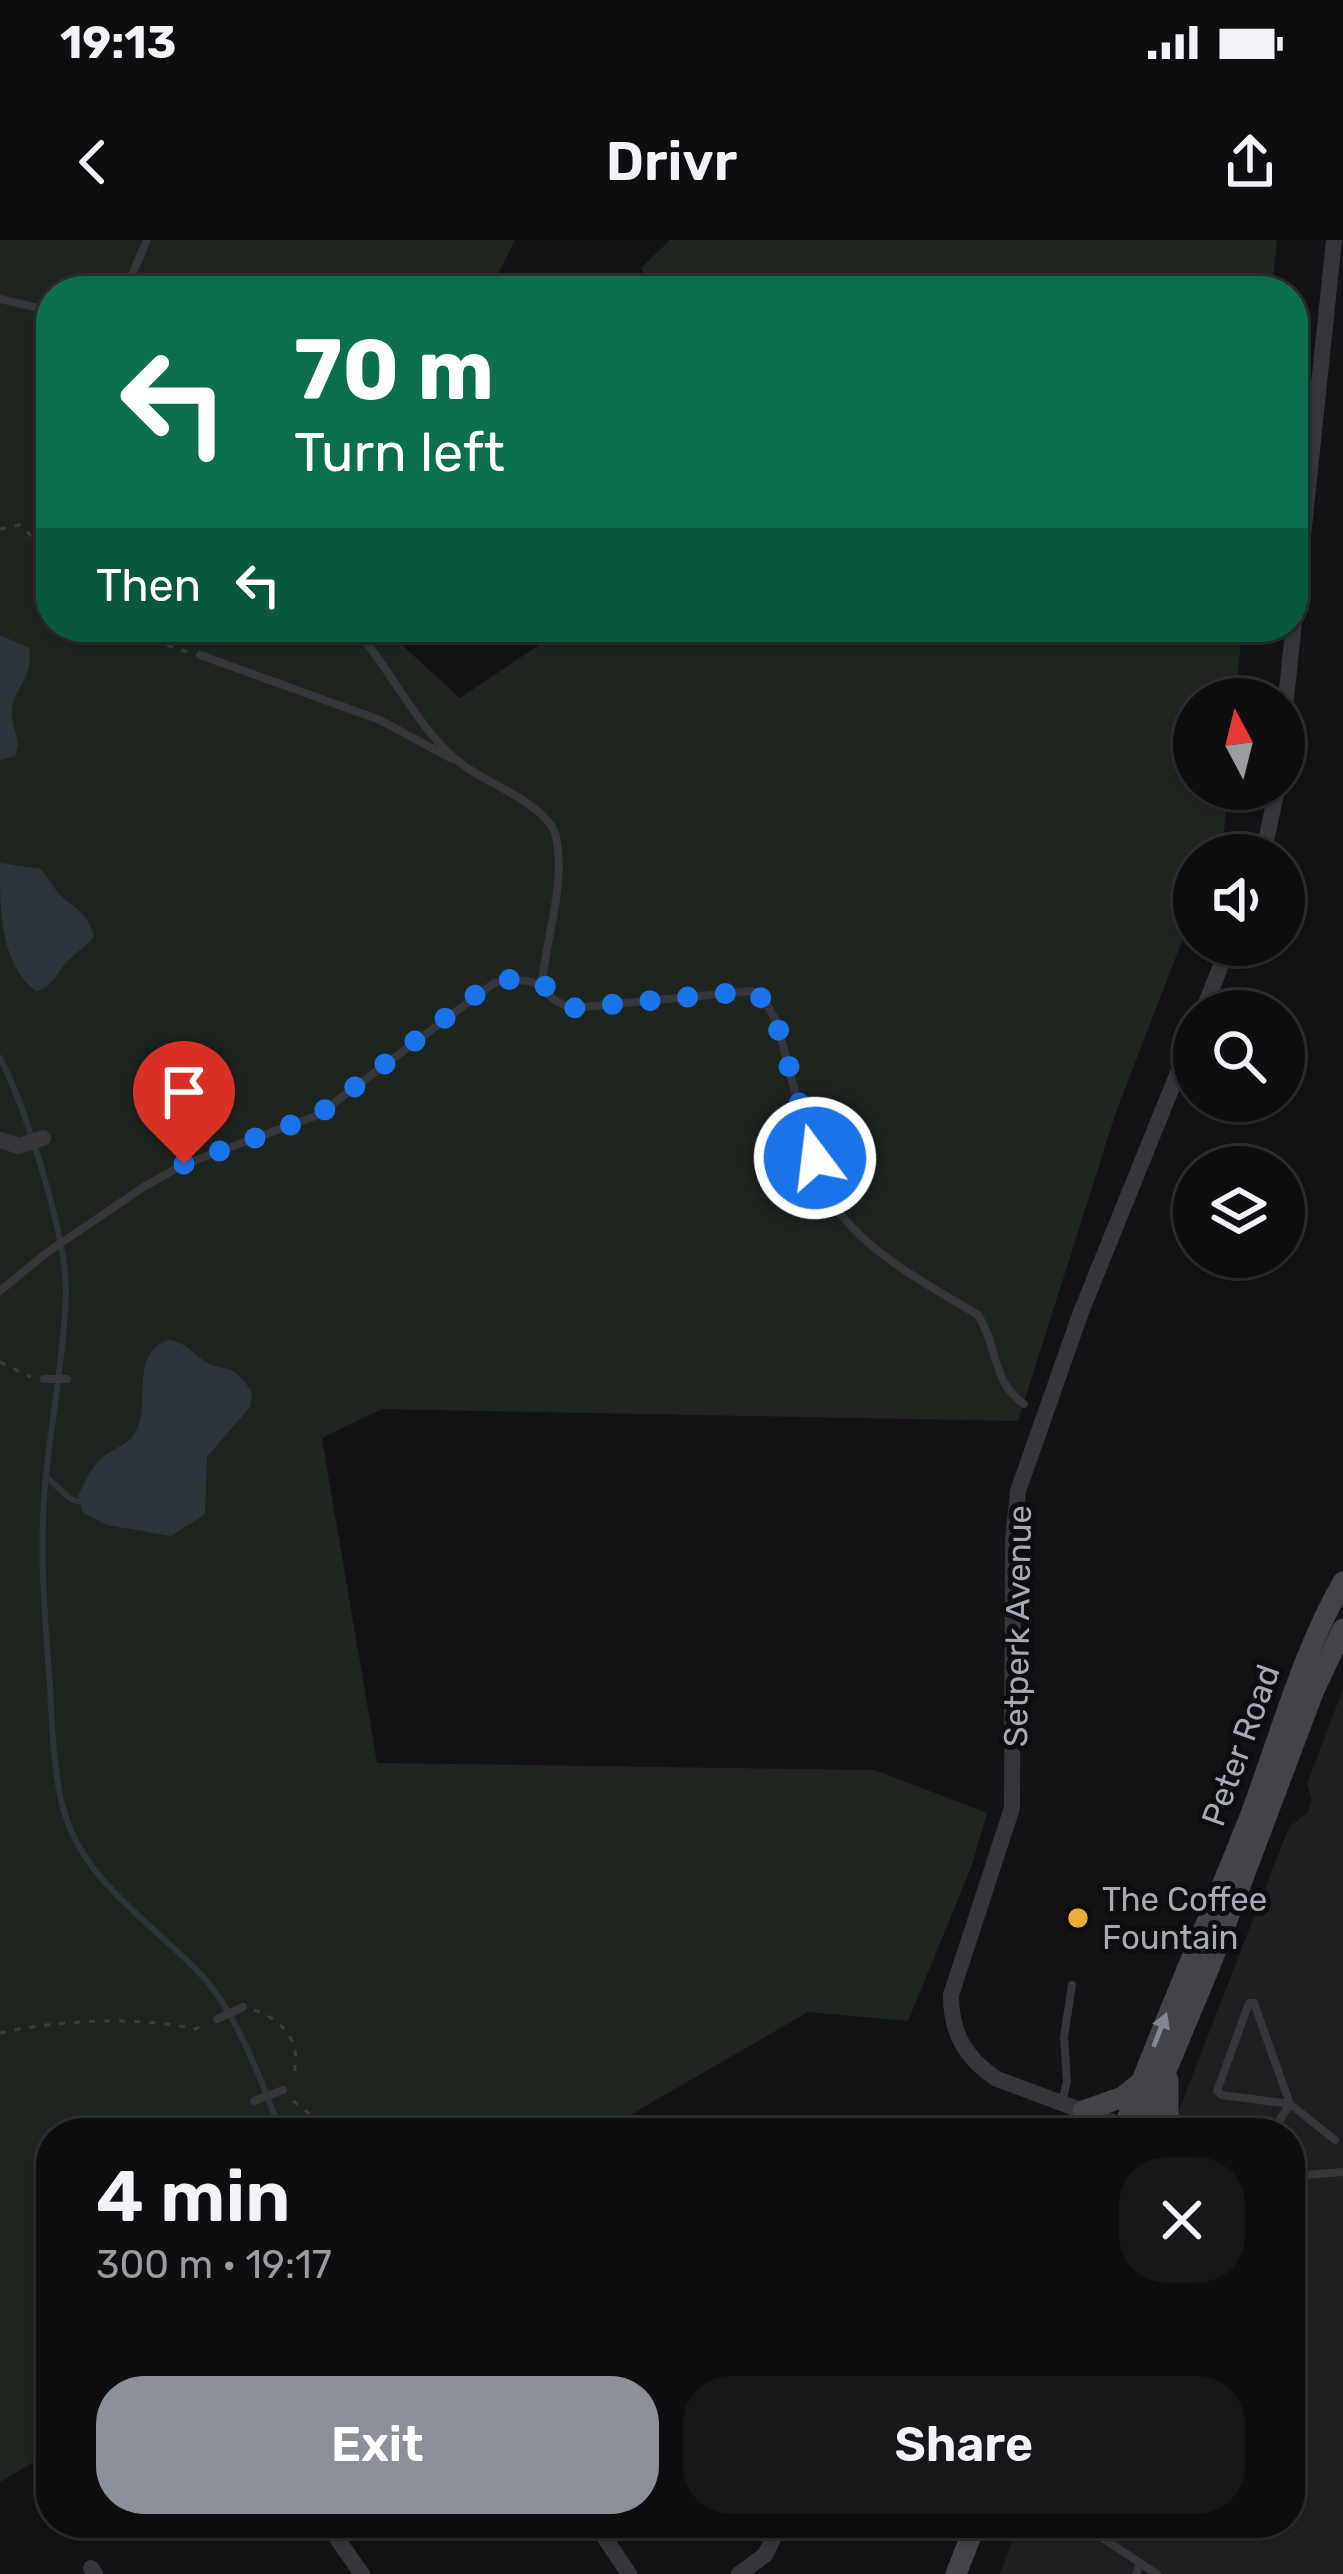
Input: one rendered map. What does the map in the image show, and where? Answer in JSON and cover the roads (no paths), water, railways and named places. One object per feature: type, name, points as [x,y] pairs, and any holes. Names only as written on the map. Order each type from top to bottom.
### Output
[{"type":"main road","name":"Peter Road","points":[[1135,2118],[1139,2083],[1249,1820],[1308,1655],[1343,1582]]},
{"type":"main road","name":"Peter Road","points":[[1141,2118],[1168,2067],[1314,1690],[1343,1629]]},
{"type":"main road","points":[[1168,2067],[1169,2118]]},
{"type":"main road","points":[[1072,2108],[1123,2097],[1139,2083]]},
{"type":"main road","points":[[956,2574],[970,2538]]},
{"type":"main road","points":[[968,2574],[982,2538]]},
{"type":"street","points":[[1308,489],[1334,240]]},
{"type":"street","points":[[1288,678],[1292,642]]},
{"type":"street","name":"Setperk Avenue","points":[[1072,2108],[980,2068],[966,2053],[953,2024],[951,1995],[1002,1847],[1015,1788],[1013,1540],[1018,1491],[1081,1312],[1173,1086]]},
{"type":"street","points":[[0,1140],[20,1146],[43,1138]]},
{"type":"street","points":[[1072,2108],[1097,2118]]},
{"type":"street","points":[[337,2538],[362,2574]]},
{"type":"street","points":[[605,2538],[629,2574]]},
{"type":"street","points":[[739,2574],[765,2555],[774,2538]]},
{"type":"lane","points":[[131,276],[147,240]]},
{"type":"lane","points":[[0,299],[36,307]]},
{"type":"lane","points":[[365,642],[459,762]]},
{"type":"lane","points":[[200,655],[362,713],[459,762],[550,822],[558,872],[542,984]]},
{"type":"lane","points":[[0,1291],[69,1237],[184,1164],[318,1115],[494,983],[520,978],[542,984],[559,1005],[573,1008],[752,991],[765,1001],[776,1021],[815,1158],[834,1205],[868,1243],[978,1315],[988,1330],[1007,1392],[1024,1404]]},
{"type":"lane","points":[[39,1378],[67,1379]]},
{"type":"lane","points":[[1072,1985],[1064,2037],[1072,2108]]},
{"type":"lane","points":[[1289,2104],[1255,2003],[1250,2003],[1217,2091],[1289,2104],[1335,2140]]},
{"type":"lane","points":[[217,2019],[241,2008]]},
{"type":"lane","points":[[254,2101],[280,2091]]},
{"type":"lane","points":[[1280,2118],[1289,2104]]},
{"type":"lane","points":[[1305,2175],[1343,2172]]},
{"type":"lane","points":[[1102,2538],[1157,2574]]},
{"type":"lane","points":[[1136,2574],[1140,2563]]},
{"type":"waterway","points":[[0,1058],[43,1174],[65,1270],[65,1318],[43,1535],[52,1730],[62,1804],[71,1831],[102,1878],[216,1993],[248,2052],[275,2118]]},
{"type":"waterway","points":[[46,1477],[80,1502]]},
{"type":"place","name":"The Coffee Fountain","points":[[1078,1918]]}]
